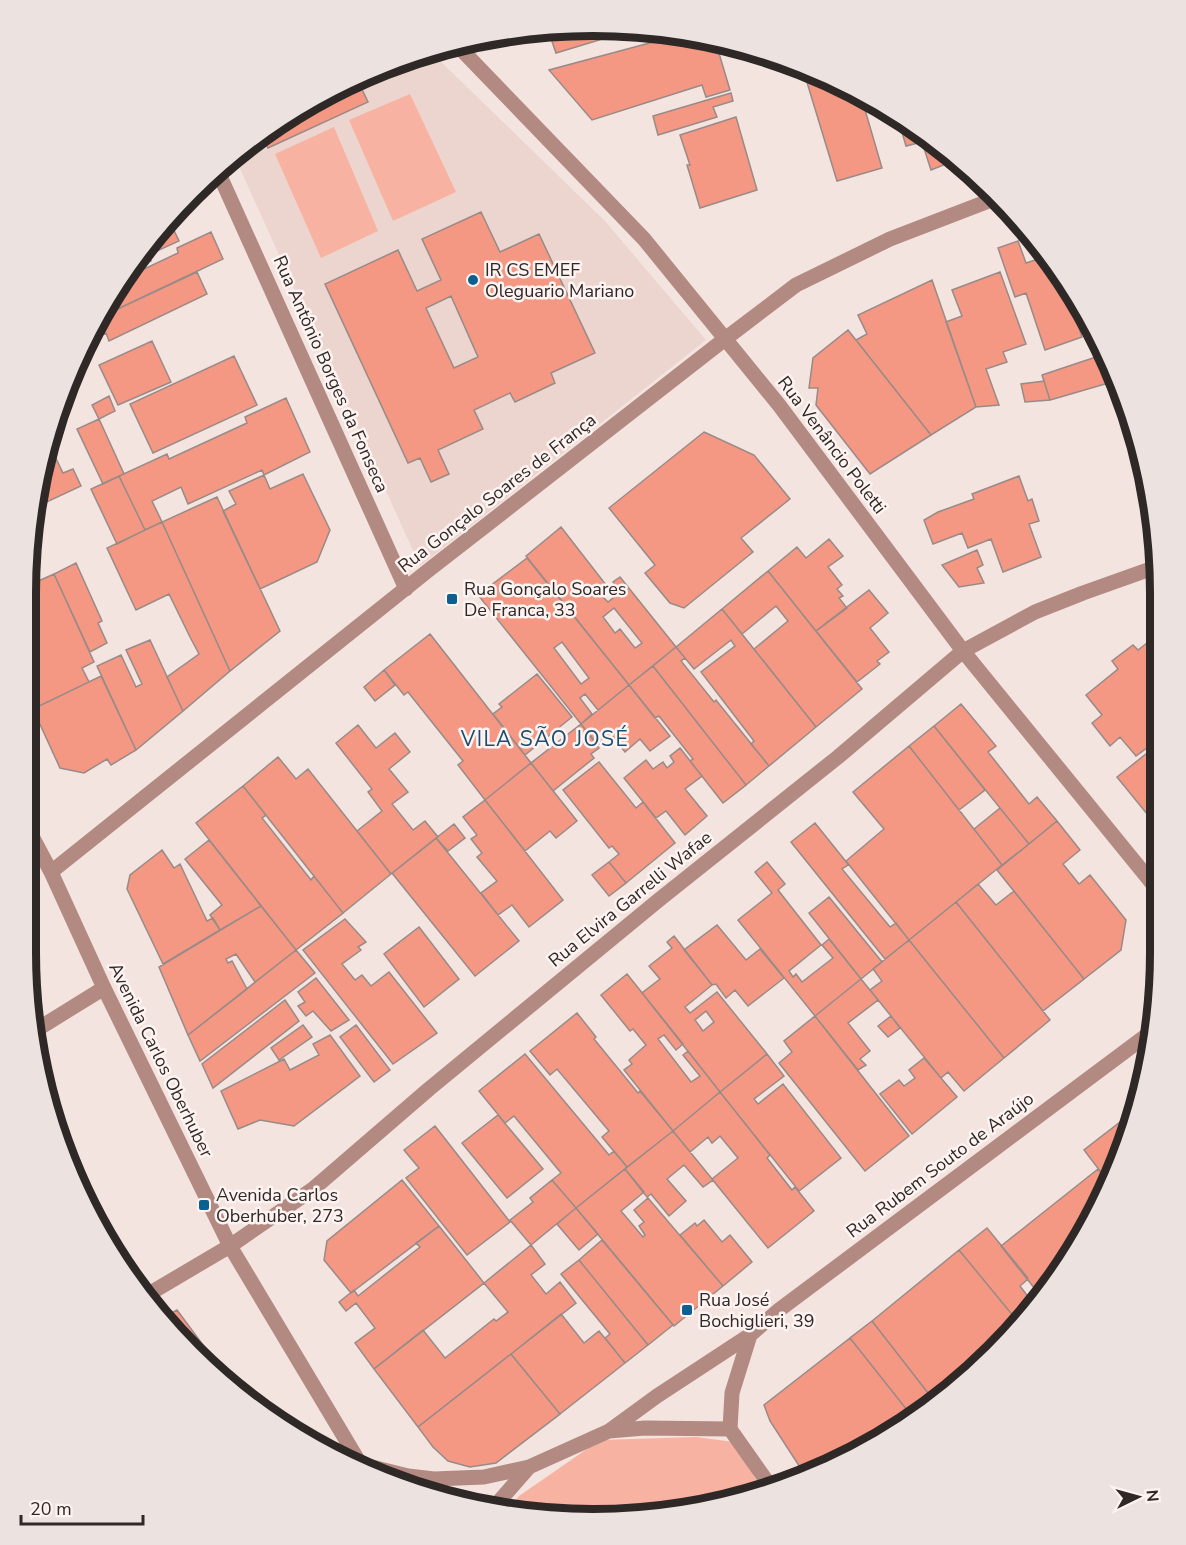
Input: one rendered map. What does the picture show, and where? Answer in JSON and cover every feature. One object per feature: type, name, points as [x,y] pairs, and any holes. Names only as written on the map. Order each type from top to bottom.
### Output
[{"type":"street","name":"Rua Venâncio Poletti","points":[[463,52],[644,239],[779,405],[963,651],[1150,881]]},
{"type":"street","name":"Rua Antônio Borges da Fonseca","points":[[221,179],[406,589]]},
{"type":"street","name":"Rua Gonçalo Soares de França","points":[[51,872],[406,589],[796,285],[890,239],[989,201]]},
{"type":"street","name":"Rua Elvira Garrelli Wafae","points":[[152,1292],[230,1246],[313,1189],[429,1089],[660,898],[838,757],[963,651],[1035,612],[1083,592],[1149,569]]},
{"type":"street","name":"Avenida Carlos Oberhuber","points":[[36,844],[230,1246],[356,1456]]},
{"type":"street","points":[[41,1027],[104,988]]},
{"type":"street","name":"Rua Rubem Souto de Araújo","points":[[609,1431],[657,1396],[750,1335],[779,1310],[1142,1041]]},
{"type":"street","points":[[750,1335],[732,1392],[730,1429],[766,1481]]},
{"type":"street","points":[[500,1501],[529,1467],[609,1431],[645,1428],[730,1429]]},
{"type":"street","name":"Avenida Carlos Oberhuber","points":[[401,1474],[434,1479],[484,1478],[529,1467]]},
{"type":"shaded area","name":"IR CS EMEF Oleguario Mariano","points":[[438,59],[605,221],[706,340],[420,566],[238,164],[284,130],[347,93],[380,78]]},
{"type":"shaded area","points":[[410,94],[456,192],[393,221],[349,120]]},
{"type":"shaded area","points":[[334,127],[378,231],[321,258],[275,154]]},
{"type":"shaded area","points":[[696,1437],[734,1442],[758,1483],[702,1498],[629,1508],[557,1508],[514,1503],[519,1496],[600,1440]]},
{"type":"building","points":[[611,36],[556,53],[551,38]]},
{"type":"building","points":[[660,40],[666,41],[718,51],[730,90],[706,97],[702,85],[592,120],[549,70]]},
{"type":"building","points":[[806,78],[864,107],[882,168],[837,181]]},
{"type":"building","points":[[361,87],[368,102],[268,148],[265,143],[284,130]]},
{"type":"building","points":[[731,93],[733,101],[713,107],[717,117],[658,135],[653,116]]},
{"type":"building","points":[[736,117],[757,190],[700,208],[680,135]]},
{"type":"building","points":[[901,129],[920,143],[906,146]]},
{"type":"building","points":[[923,145],[947,164],[931,170]]},
{"type":"building","points":[[481,212],[500,252],[539,234],[595,353],[551,373],[555,383],[515,402],[510,393],[474,410],[483,429],[438,450],[449,474],[431,482],[420,458],[408,463],[325,284],[398,250],[417,291],[441,280],[422,239]],"holes":[[[451,296],[478,357],[454,368],[426,308]]]},
{"type":"building","points":[[173,228],[179,241],[151,253]]},
{"type":"building","points":[[211,232],[223,259],[113,311],[139,271],[178,253],[177,248]]},
{"type":"building","points":[[1018,241],[1026,263],[1038,259],[1074,313],[1082,337],[1045,350],[1026,293],[1015,297],[998,248]]},
{"type":"building","points":[[197,272],[207,294],[109,341],[106,333],[99,336],[113,311]]},
{"type":"building","points":[[1000,272],[1026,344],[1003,352],[1007,362],[986,369],[999,405],[976,407],[946,322],[962,316],[952,290]]},
{"type":"building","points":[[932,280],[976,407],[931,435],[856,340],[867,334],[858,315]]},
{"type":"building","points":[[848,330],[931,435],[870,474],[816,405],[818,388],[809,388],[813,358]]},
{"type":"building","points":[[152,341],[171,382],[118,405],[99,365]]},
{"type":"building","points":[[234,356],[257,405],[153,453],[130,404]]},
{"type":"building","points":[[1097,357],[1109,383],[1050,400],[1042,375]]},
{"type":"building","points":[[1044,381],[1050,400],[1025,402],[1021,384]]},
{"type":"building","points":[[109,396],[115,411],[99,419],[92,405]]},
{"type":"building","points":[[286,398],[310,452],[264,475],[262,470],[188,504],[181,487],[152,501],[162,522],[145,530],[119,476],[167,454],[169,459],[247,423],[245,417]]},
{"type":"building","points":[[99,419],[124,474],[103,484],[77,429]]},
{"type":"building","points":[[704,432],[754,455],[790,499],[741,538],[753,552],[684,608],[670,603],[645,573],[655,565],[609,508]]},
{"type":"building","points":[[54,454],[63,473],[73,469],[81,486],[44,503]]},
{"type":"building","points":[[303,474],[330,530],[317,562],[260,589],[223,511],[236,504],[229,491],[264,475],[270,489]]},
{"type":"building","points":[[119,476],[145,530],[117,544],[91,489]]},
{"type":"building","points":[[1019,476],[1028,501],[1032,499],[1039,521],[1029,524],[1041,557],[1003,572],[991,539],[968,548],[962,533],[933,544],[924,520],[938,512],[974,499],[972,494]]},
{"type":"building","points":[[217,497],[280,631],[230,671],[162,522]]},
{"type":"building","points":[[162,522],[230,671],[183,711],[167,677],[199,654],[169,594],[136,610],[107,548]]},
{"type":"building","points":[[561,527],[610,590],[602,596],[608,602],[620,592],[613,582],[620,577],[676,647],[629,685],[526,556]],"holes":[[[614,608],[642,643],[635,648],[620,629],[615,633],[603,617]]]},
{"type":"building","points":[[829,539],[843,556],[828,567],[842,585],[837,589],[843,596],[839,598],[847,608],[816,631],[768,571],[797,547],[806,558]]},
{"type":"building","points":[[977,550],[983,565],[977,568],[984,583],[959,587],[942,565]]},
{"type":"building","points":[[527,558],[629,685],[598,710],[585,694],[580,698],[592,714],[581,724],[478,595]],"holes":[[[562,642],[589,678],[581,684],[554,648]]]},
{"type":"building","points":[[76,563],[102,621],[98,623],[107,643],[90,652],[54,574]]},
{"type":"building","points":[[768,571],[862,689],[816,727],[754,649],[788,621],[776,606],[742,634],[722,609]]},
{"type":"building","points":[[54,574],[94,662],[82,668],[89,682],[36,708],[36,593],[36,582]]},
{"type":"building","points":[[869,590],[888,613],[870,628],[889,652],[877,661],[880,664],[857,682],[816,631]]},
{"type":"building","points":[[722,609],[816,727],[769,766],[751,744],[754,741],[701,672],[735,646],[731,640],[694,669],[676,647]]},
{"type":"building","points":[[430,634],[531,763],[485,800],[458,765],[463,761],[408,692],[404,695],[384,670]]},
{"type":"building","points":[[150,640],[183,711],[136,750],[97,666],[121,655],[136,687],[142,684],[126,650]]},
{"type":"building","points":[[1150,641],[1150,746],[1136,756],[1120,737],[1110,746],[1092,723],[1102,715],[1086,695],[1118,669],[1112,661],[1133,645],[1138,650]]},
{"type":"building","points":[[676,647],[685,658],[681,661],[769,766],[746,785],[653,666]]},
{"type":"building","points":[[653,666],[746,785],[723,803],[690,761],[693,759],[659,716],[655,718],[629,685]]},
{"type":"building","points":[[384,670],[395,685],[375,701],[364,687]]},
{"type":"building","points":[[537,674],[572,717],[525,755],[493,714],[502,707],[499,704]]},
{"type":"building","points":[[101,676],[136,750],[111,765],[107,759],[84,773],[60,768],[36,716],[36,708]]},
{"type":"building","points":[[629,685],[670,736],[650,751],[640,739],[625,752],[611,734],[598,745],[581,724]]},
{"type":"building","points":[[961,704],[996,746],[988,752],[1029,804],[1037,797],[1057,821],[1029,844],[934,726]]},
{"type":"building","points":[[581,724],[599,748],[591,754],[594,758],[553,791],[531,763]]},
{"type":"building","points":[[358,725],[376,748],[395,733],[410,752],[389,769],[408,792],[392,804],[413,830],[425,821],[438,837],[391,874],[357,831],[382,811],[368,792],[372,789],[336,743]]},
{"type":"building","points":[[934,726],[985,790],[959,810],[909,746]]},
{"type":"building","points":[[909,746],[1002,865],[909,940],[846,861],[884,829],[853,792]]},
{"type":"building","points":[[680,748],[702,776],[685,789],[707,816],[685,835],[666,811],[656,818],[624,778],[646,760],[653,769],[663,762],[667,768],[674,762],[670,756]]},
{"type":"building","points":[[1150,751],[1150,818],[1117,777]]},
{"type":"building","points":[[278,757],[296,779],[308,769],[391,874],[343,913],[243,786]]},
{"type":"building","points":[[599,762],[636,808],[643,802],[675,843],[626,883],[609,862],[619,854],[612,846],[609,848],[563,790]]},
{"type":"building","points":[[531,763],[577,821],[556,838],[550,831],[525,851],[485,800]]},
{"type":"building","points":[[243,786],[266,815],[262,818],[311,880],[314,876],[343,913],[296,950],[196,823]]},
{"type":"building","points":[[485,800],[563,900],[529,927],[512,905],[498,915],[481,893],[497,881],[477,857],[482,853],[471,839],[477,835],[463,817]]},
{"type":"building","points":[[1000,808],[1029,844],[1002,865],[974,829]]},
{"type":"building","points":[[1057,821],[1080,850],[1063,864],[1079,884],[1090,875],[1126,920],[1121,950],[1084,979],[997,870]]},
{"type":"building","points":[[815,823],[847,863],[848,865],[842,869],[890,927],[896,923],[909,940],[885,959],[791,842]]},
{"type":"building","points":[[454,824],[465,838],[448,851],[436,838]]},
{"type":"building","points":[[436,838],[519,941],[475,976],[392,873]]},
{"type":"building","points":[[209,840],[261,906],[220,930],[210,915],[222,905],[185,859]]},
{"type":"building","points":[[162,850],[174,868],[180,864],[207,921],[213,918],[220,930],[163,964],[127,889],[130,875]]},
{"type":"building","points":[[609,862],[626,883],[609,896],[592,875]]},
{"type":"building","points":[[767,862],[785,884],[778,890],[821,945],[789,971],[793,977],[796,974],[802,982],[833,958],[822,945],[829,939],[861,979],[815,1016],[738,920],[772,893],[755,872]]},
{"type":"building","points":[[978,884],[996,905],[1014,891],[1084,979],[1043,1011],[956,902]]},
{"type":"building","points":[[829,897],[882,962],[861,979],[809,913]]},
{"type":"building","points":[[956,902],[1050,1020],[1004,1058],[909,940]]},
{"type":"building","points":[[261,906],[296,950],[255,982],[236,954],[226,959],[228,963],[232,961],[247,989],[188,1035],[159,967]]},
{"type":"building","points":[[345,919],[366,942],[358,947],[361,950],[342,964],[355,980],[362,975],[371,986],[389,972],[437,1033],[393,1064],[303,950]]},
{"type":"building","points":[[717,925],[746,960],[760,949],[784,978],[748,1006],[735,990],[726,998],[716,984],[712,985],[684,950]]},
{"type":"building","points":[[419,927],[459,979],[424,1007],[384,954]]},
{"type":"building","points":[[674,936],[712,985],[685,1007],[690,1013],[717,992],[767,1054],[720,1092],[642,993],[660,979],[649,966],[672,948],[667,942]],"holes":[[[706,1011],[714,1022],[703,1031],[695,1020]]]},
{"type":"building","points":[[909,940],[1004,1058],[964,1091],[948,1072],[941,1078],[870,990],[882,981],[873,969]]},
{"type":"building","points":[[296,950],[315,973],[200,1061],[188,1035]]},
{"type":"building","points":[[627,974],[683,1044],[676,1050],[664,1035],[658,1039],[691,1082],[700,1076],[683,1055],[688,1051],[720,1092],[673,1131],[624,1070],[632,1064],[629,1060],[646,1045],[633,1029],[630,1031],[601,995]]},
{"type":"building","points":[[316,978],[349,1020],[331,1031],[313,1011],[306,1016],[298,1006],[305,1002],[298,992]]},
{"type":"building","points":[[861,979],[878,1000],[848,1023],[870,1051],[860,1059],[866,1065],[858,1070],[815,1016]]},
{"type":"building","points":[[285,1000],[299,1021],[213,1088],[202,1064]]},
{"type":"building","points":[[577,1013],[596,1037],[594,1039],[673,1131],[627,1167],[602,1137],[609,1131],[557,1069],[550,1075],[530,1051]]},
{"type":"building","points":[[815,1016],[909,1136],[865,1171],[779,1063],[792,1052],[784,1041]]},
{"type":"building","points":[[891,1016],[900,1028],[888,1037],[878,1026]]},
{"type":"building","points":[[303,1025],[312,1037],[279,1060],[271,1048]]},
{"type":"building","points":[[356,1025],[390,1070],[374,1082],[340,1037]]},
{"type":"building","points":[[330,1035],[360,1076],[294,1126],[260,1120],[238,1129],[221,1091],[284,1059],[290,1070],[319,1055],[313,1044]]},
{"type":"building","points":[[525,1054],[609,1155],[614,1151],[627,1167],[576,1208],[552,1180],[561,1173],[514,1116],[505,1123],[479,1091]]},
{"type":"building","points":[[767,1054],[784,1076],[754,1099],[758,1104],[783,1084],[841,1158],[799,1191],[720,1092]]},
{"type":"building","points":[[924,1058],[957,1097],[912,1134],[880,1094],[899,1080],[904,1086],[915,1078],[909,1070]]},
{"type":"building","points":[[720,1092],[770,1155],[767,1158],[792,1190],[795,1187],[814,1211],[768,1248],[712,1179],[738,1158],[720,1136],[712,1143],[708,1137],[690,1152],[673,1131]]},
{"type":"building","points":[[498,1115],[543,1169],[507,1198],[462,1143]]},
{"type":"building","points":[[1124,1119],[1103,1175],[1084,1150]]},
{"type":"building","points":[[435,1126],[510,1222],[467,1255],[406,1178],[419,1168],[404,1150]]},
{"type":"building","points":[[673,1131],[713,1180],[703,1187],[684,1165],[667,1179],[686,1201],[669,1216],[651,1194],[647,1197],[625,1169]]},
{"type":"building","points":[[625,1169],[644,1192],[621,1211],[643,1237],[645,1235],[639,1226],[644,1222],[634,1210],[648,1198],[723,1286],[674,1326],[576,1208]]},
{"type":"building","points":[[1098,1169],[1103,1176],[1093,1198],[1075,1231],[1036,1290],[1001,1246]]},
{"type":"building","points":[[402,1180],[439,1226],[351,1293],[324,1260],[327,1241]]},
{"type":"building","points":[[552,1180],[576,1208],[531,1245],[510,1220],[533,1202],[530,1198]]},
{"type":"building","points":[[576,1208],[598,1234],[579,1250],[557,1224]]},
{"type":"building","points":[[704,1220],[722,1242],[730,1235],[752,1262],[723,1286],[680,1235],[695,1223],[697,1226]]},
{"type":"building","points":[[439,1226],[484,1283],[374,1369],[355,1343],[375,1328],[356,1303],[346,1311],[339,1302],[354,1290],[358,1296],[420,1247],[416,1243]]},
{"type":"building","points":[[987,1228],[1028,1279],[1020,1286],[1030,1297],[1014,1317],[959,1250]]},
{"type":"building","points":[[602,1240],[673,1325],[648,1345],[579,1260]]},
{"type":"building","points":[[531,1245],[545,1264],[531,1275],[546,1294],[560,1282],[576,1303],[418,1427],[374,1369],[423,1330],[445,1358],[494,1319],[496,1321],[508,1312],[484,1283]]},
{"type":"building","points":[[959,1250],[1014,1317],[987,1346],[930,1395],[872,1321]]},
{"type":"building","points":[[579,1260],[648,1345],[625,1363],[605,1338],[610,1334],[561,1274]]},
{"type":"building","points":[[177,1310],[206,1349],[204,1350],[199,1346],[170,1314]]},
{"type":"building","points":[[561,1314],[584,1343],[599,1331],[625,1363],[560,1414],[511,1354]]},
{"type":"building","points":[[872,1321],[928,1393],[907,1410],[850,1338]]},
{"type":"building","points":[[850,1338],[907,1410],[872,1434],[801,1469],[770,1421],[764,1405]]},
{"type":"building","points":[[511,1354],[560,1414],[496,1463],[470,1467],[448,1461],[433,1447],[418,1427]]},
{"type":"building","points":[[928,1393],[930,1395],[902,1415],[887,1424]]},
{"type":"place","name":"IR CS EMEF Oleguario Mariano","points":[[473,280]]},
{"type":"place","name":"Rua Gonçalo Soares De Franca, 33","points":[[452,599]]},
{"type":"place","name":"Avenida Carlos Oberhuber, 273","points":[[204,1205]]},
{"type":"place","name":"Rua José Bochiglieri, 39","points":[[687,1310]]},
{"type":"district","name":"VILA SÃO JOSÉ","points":[[545,739]]}]
